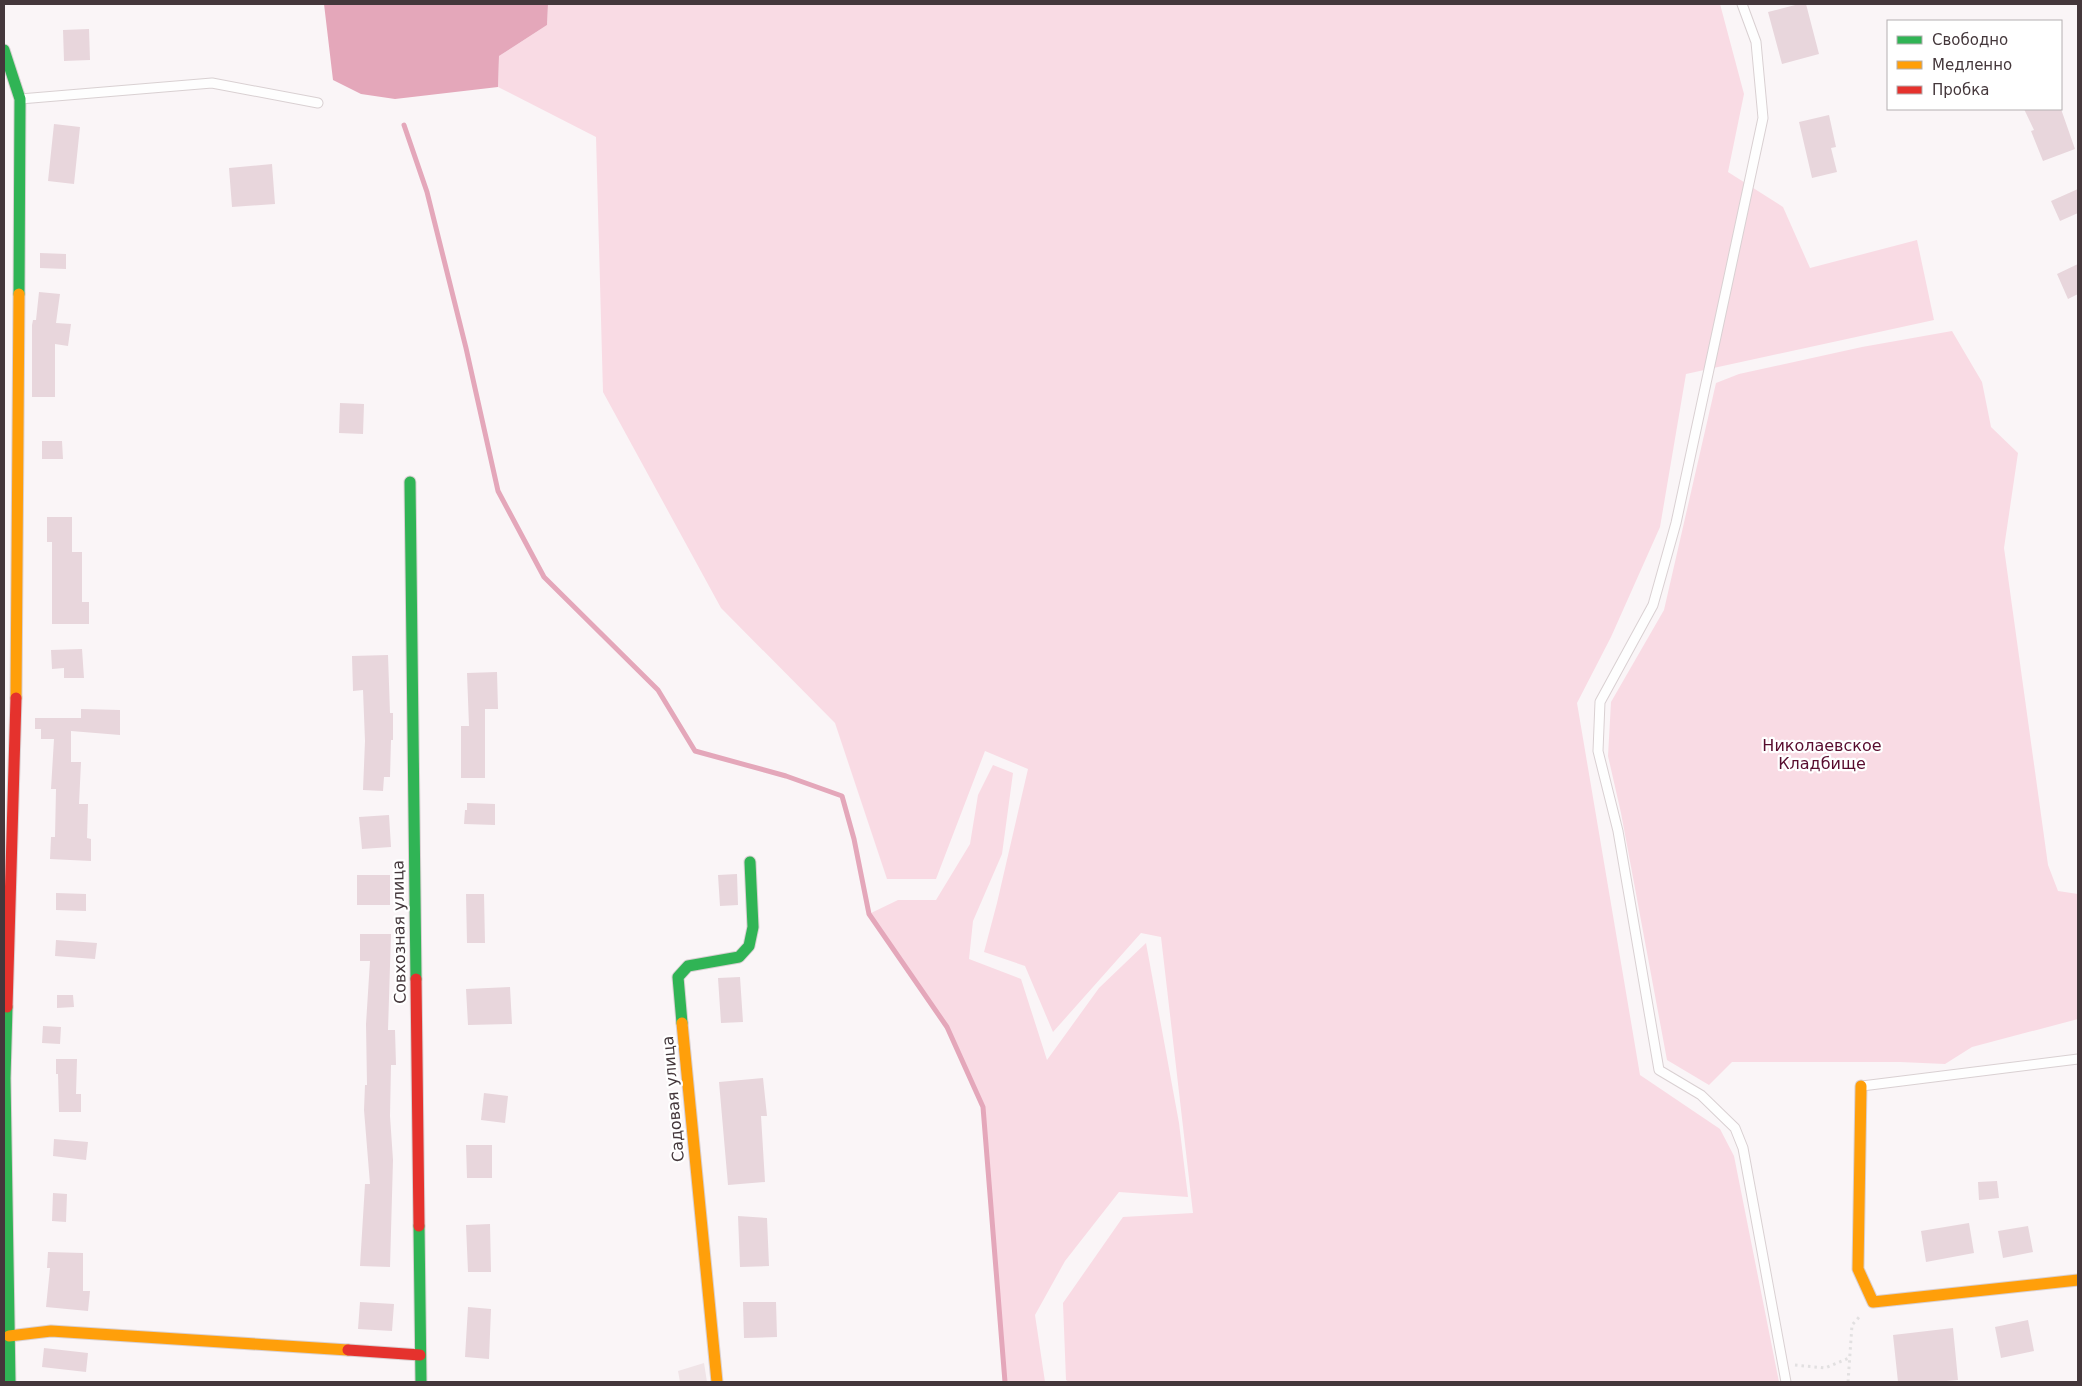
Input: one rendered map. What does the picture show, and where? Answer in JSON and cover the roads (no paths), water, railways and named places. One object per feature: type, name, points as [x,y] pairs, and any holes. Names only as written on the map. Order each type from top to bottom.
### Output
[{"type":"street","points":[[4,50],[20,99],[16,712],[5,1078],[10,1382]]},
{"type":"street","name":"Совхозная улица","points":[[410,482],[421,1382]]},
{"type":"street","points":[[4,711],[16,712]]},
{"type":"street","name":"Садовая улица","points":[[717,1382],[678,977],[688,966],[740,957],[749,946],[753,927],[750,862]]},
{"type":"street","points":[[1861,1086],[1858,1269],[1873,1302],[2078,1280]]},
{"type":"street","points":[[9,1336],[51,1331],[420,1355]]},
{"type":"lane","points":[[1742,4],[1756,42],[1764,118],[1676,523],[1653,605],[1600,702],[1598,751],[1618,830],[1659,1070],[1701,1094],[1735,1128],[1743,1148],[1786,1382]]},
{"type":"lane","points":[[20,99],[212,83],[318,103]]},
{"type":"lane","points":[[1861,1086],[2078,1059]]},
{"type":"waterway","points":[[404,125],[427,192],[466,348],[498,491],[544,577],[658,690],[695,751],[786,776],[842,796],[854,839],[869,914],[947,1027],[983,1107],[1005,1382]]},
{"type":"park label","name":"Николаевское Кладбище","points":[[1822,754]]}]
